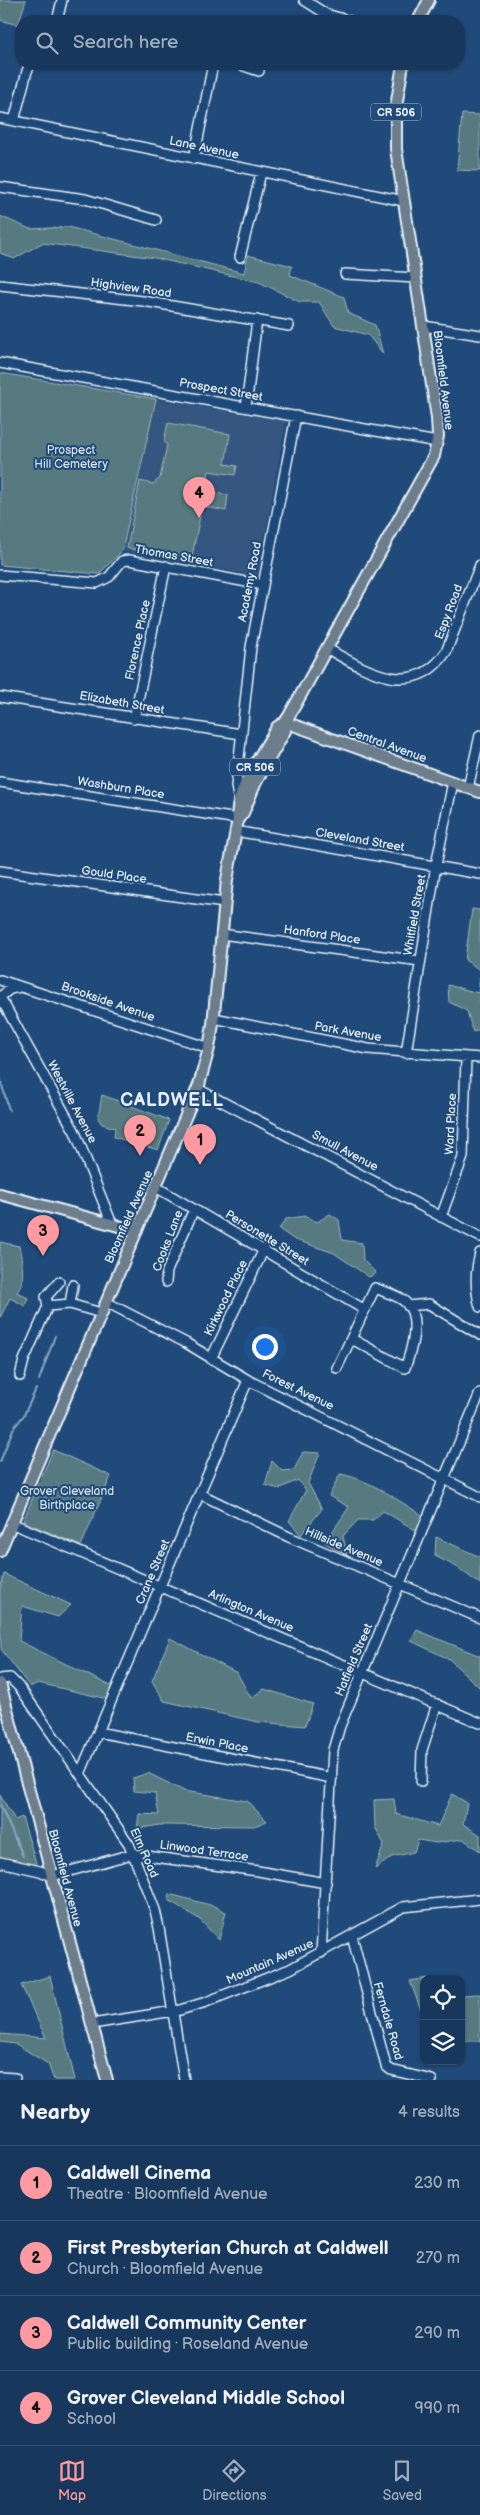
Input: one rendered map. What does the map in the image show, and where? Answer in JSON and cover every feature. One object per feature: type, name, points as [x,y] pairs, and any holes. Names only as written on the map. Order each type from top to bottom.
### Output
[{"type":"main road","points":[[421,15],[429,0]]},
{"type":"main road","name":"Bloomfield Avenue","points":[[238,819],[244,813],[256,775],[277,727],[285,722],[434,456],[437,442],[437,418],[396,149],[395,121],[402,70]]},
{"type":"main road","name":"Central Avenue","points":[[285,722],[480,792]]},
{"type":"main road","name":"Bloomfield Avenue","points":[[0,1551],[198,1089],[209,1048],[214,1018],[224,903],[238,819],[236,811],[239,802],[256,775]]},
{"type":"main road","points":[[0,1194],[137,1231]]},
{"type":"main road","name":"Bloomfield Avenue","points":[[0,1683],[107,2080]]},
{"type":"street","points":[[58,15],[62,0]]},
{"type":"street","points":[[305,0],[329,15]]},
{"type":"street","points":[[14,120],[28,70]]},
{"type":"street","points":[[194,159],[212,70]]},
{"type":"street","name":"Lane Avenue","points":[[0,118],[260,173],[404,201]]},
{"type":"street","points":[[240,257],[260,173]]},
{"type":"street","points":[[0,187],[85,199],[156,220]]},
{"type":"street","points":[[345,274],[416,278]]},
{"type":"street","name":"Highview Road","points":[[0,285],[143,301],[289,326]]},
{"type":"street","points":[[246,407],[257,320]]},
{"type":"street","points":[[424,326],[480,335]]},
{"type":"street","name":"Prospect Street","points":[[0,362],[437,442]]},
{"type":"street","name":"Academy Road","points":[[239,802],[236,786],[251,647],[296,416]]},
{"type":"street","name":"Thomas Street","points":[[0,575],[97,583],[109,577],[122,561],[166,566],[263,585]]},
{"type":"street","name":"Espy Road","points":[[326,648],[387,677],[404,678],[426,672],[446,652],[480,565]]},
{"type":"street","name":"Florence Place","points":[[134,719],[166,566]]},
{"type":"street","name":"Elizabeth Street","points":[[0,697],[50,703],[134,719],[241,734]]},
{"type":"street","points":[[468,788],[480,735]]},
{"type":"street","points":[[239,755],[256,775]]},
{"type":"street","name":"Washburn Place","points":[[0,782],[238,819]]},
{"type":"street","name":"Whitfield Street","points":[[406,1053],[436,865],[453,782]]},
{"type":"street","name":"Cleveland Street","points":[[235,831],[480,874]]},
{"type":"street","name":"Gould Place","points":[[0,871],[224,903]]},
{"type":"street","name":"Hanford Place","points":[[221,934],[420,961]]},
{"type":"street","name":"Brookside Avenue","points":[[0,980],[209,1048]]},
{"type":"street","points":[[0,997],[10,988],[23,987]]},
{"type":"street","name":"Westville Avenue","points":[[0,997],[75,1132],[112,1224]]},
{"type":"street","name":"Park Avenue","points":[[214,1018],[368,1049],[480,1058]]},
{"type":"street","name":"Ward Place","points":[[440,1217],[463,1157],[466,1058]]},
{"type":"street","name":"Smull Avenue","points":[[198,1089],[480,1238]]},
{"type":"street","name":"Personette Street","points":[[156,1187],[366,1310]]},
{"type":"street","name":"Cooks Lane","points":[[166,1282],[167,1271],[194,1208]]},
{"type":"street","name":"Kirkwood Place","points":[[211,1359],[264,1249]]},
{"type":"street","points":[[480,1253],[476,1272],[477,1294],[480,1307]]},
{"type":"street","points":[[20,1376],[24,1360],[48,1306],[46,1297],[59,1282],[56,1295],[66,1304]]},
{"type":"street","points":[[66,1304],[73,1285]]},
{"type":"street","points":[[337,1368],[376,1288],[407,1303],[413,1322],[413,1348],[405,1368],[352,1339]]},
{"type":"street","name":"Forest Avenue","points":[[106,1302],[186,1343],[248,1380],[480,1497]]},
{"type":"street","points":[[48,1306],[66,1304],[101,1313]]},
{"type":"street","points":[[408,1306],[429,1304],[480,1335]]},
{"type":"street","name":"Crane Street","points":[[80,1774],[248,1380]]},
{"type":"street","name":"Hatfield Street","points":[[321,1953],[333,1750],[340,1726],[362,1672],[480,1393]]},
{"type":"street","name":"Hillside Avenue","points":[[200,1494],[289,1537],[480,1618]]},
{"type":"street","name":"Arlington Avenue","points":[[12,1523],[480,1723]]},
{"type":"street","name":"Elm Road","points":[[0,1679],[10,1678],[20,1688],[120,1828],[133,1854],[154,1910],[184,2080]]},
{"type":"street","points":[[421,1781],[422,1750],[438,1704]]},
{"type":"street","name":"Erwin Place","points":[[98,1732],[332,1778]]},
{"type":"street","name":"Linwood Terrace","points":[[52,1876],[133,1854],[258,1871],[326,1883]]},
{"type":"street","points":[[0,1862],[40,1870],[52,1876]]},
{"type":"street","name":"Mountain Avenue","points":[[92,2024],[173,2011],[206,2002],[290,1969],[403,1907],[480,1899]]},
{"type":"street","name":"Ferndale Road","points":[[352,1936],[386,2066],[391,2070],[432,2080]]},
{"type":"street","points":[[0,2077],[15,2078]]},
{"type":"shaded area","points":[[156,399],[286,421],[258,574],[255,576],[122,551]]},
{"type":"green space","points":[[0,0],[26,0],[21,15],[15,15],[15,24],[0,20]]},
{"type":"green space","points":[[462,114],[480,115],[480,171],[457,170]]},
{"type":"green space","points":[[0,216],[30,229],[68,227],[244,273],[248,255],[292,266],[290,275],[344,297],[348,313],[375,325],[383,354],[368,335],[334,326],[319,302],[300,302],[259,282],[155,258],[42,243],[14,259],[0,253]]},
{"type":"green space","name":"Prospect Hill Cemetery","points":[[0,373],[156,399],[122,551],[99,574],[0,565]]},
{"type":"green space","points":[[168,423],[230,434],[225,464],[237,466],[235,475],[209,471],[191,561],[127,548],[140,481],[153,484],[160,478],[167,445],[164,441]]},
{"type":"green space","points":[[208,492],[228,495],[226,511],[206,507]]},
{"type":"green space","points":[[472,909],[480,910],[480,970],[465,960]]},
{"type":"green space","points":[[480,976],[480,1029],[473,1032],[467,1011],[449,1002],[448,985],[478,993]]},
{"type":"green space","points":[[102,1095],[169,1120],[158,1150],[114,1137],[115,1128],[102,1124],[98,1118]]},
{"type":"green space","points":[[330,1214],[339,1220],[342,1240],[362,1243],[363,1260],[376,1273],[369,1277],[334,1253],[293,1239],[279,1229],[286,1219],[304,1216],[317,1222]]},
{"type":"green space","points":[[0,1242],[19,1246],[22,1282],[17,1292],[28,1298],[25,1306],[10,1298],[0,1318]]},
{"type":"green space","name":"Grover Cleveland Birthplace","points":[[53,1450],[111,1476],[81,1546],[23,1521]]},
{"type":"green space","points":[[303,1452],[320,1453],[308,1483],[322,1509],[301,1535],[289,1521],[306,1490],[298,1480],[279,1489],[265,1485],[272,1461],[282,1471],[294,1470]]},
{"type":"green space","points":[[340,1474],[374,1486],[426,1517],[419,1532],[383,1511],[373,1520],[358,1520],[343,1536],[347,1555],[325,1543],[349,1507],[329,1496]]},
{"type":"green space","points":[[436,1537],[480,1557],[480,1584],[455,1566],[435,1556]]},
{"type":"green space","points":[[4,1574],[71,1605],[58,1617],[22,1606],[19,1641],[117,1689],[112,1700],[38,1683],[30,1687],[1,1649],[0,1590]]},
{"type":"green space","points":[[417,1630],[480,1656],[480,1688],[449,1659],[411,1641]]},
{"type":"green space","points":[[170,1638],[237,1673],[251,1698],[264,1689],[313,1704],[305,1726],[258,1722],[164,1701],[152,1681]]},
{"type":"green space","points":[[148,1773],[184,1791],[247,1801],[267,1821],[254,1826],[159,1825],[137,1829],[139,1814],[159,1815],[155,1793],[134,1791],[133,1778]]},
{"type":"green space","points":[[452,1794],[467,1803],[463,1824],[480,1835],[480,1851],[463,1839],[437,1843],[418,1840],[414,1852],[392,1857],[375,1869],[384,1844],[375,1827],[374,1800],[394,1799],[396,1814],[438,1826]]},
{"type":"green space","points":[[0,1795],[15,1820],[22,1817],[37,1866],[0,1857]]},
{"type":"green space","points":[[169,1894],[214,1906],[226,1912],[219,1940],[199,1919],[170,1901]]},
{"type":"green space","points":[[50,1976],[75,2080],[54,2080],[48,2064],[16,2044],[0,2042],[0,2034],[46,2038],[21,1985]]},
{"type":"green space","points":[[420,1979],[420,2007],[410,1981]]},
{"type":"green space","points":[[480,1994],[480,2041],[465,2041],[465,1995]]},
{"type":"waterway","points":[[0,1078],[9,1110]]},
{"type":"waterway","points":[[39,1380],[55,1336]]},
{"type":"waterway","points":[[0,1462],[13,1429],[24,1415],[36,1389]]},
{"type":"waterway","points":[[0,1805],[23,1856]]},
{"type":"place","name":"Grover Cleveland Middle School","points":[[199,518]]},
{"type":"place","name":"First Presbyterian Church at Caldwell","points":[[140,1156]]},
{"type":"place","name":"Caldwell Cinema","points":[[200,1165]]},
{"type":"place","name":"Caldwell Community Center","points":[[43,1256]]},
{"type":"district","name":"CALDWELL","points":[[172,1100]]}]
